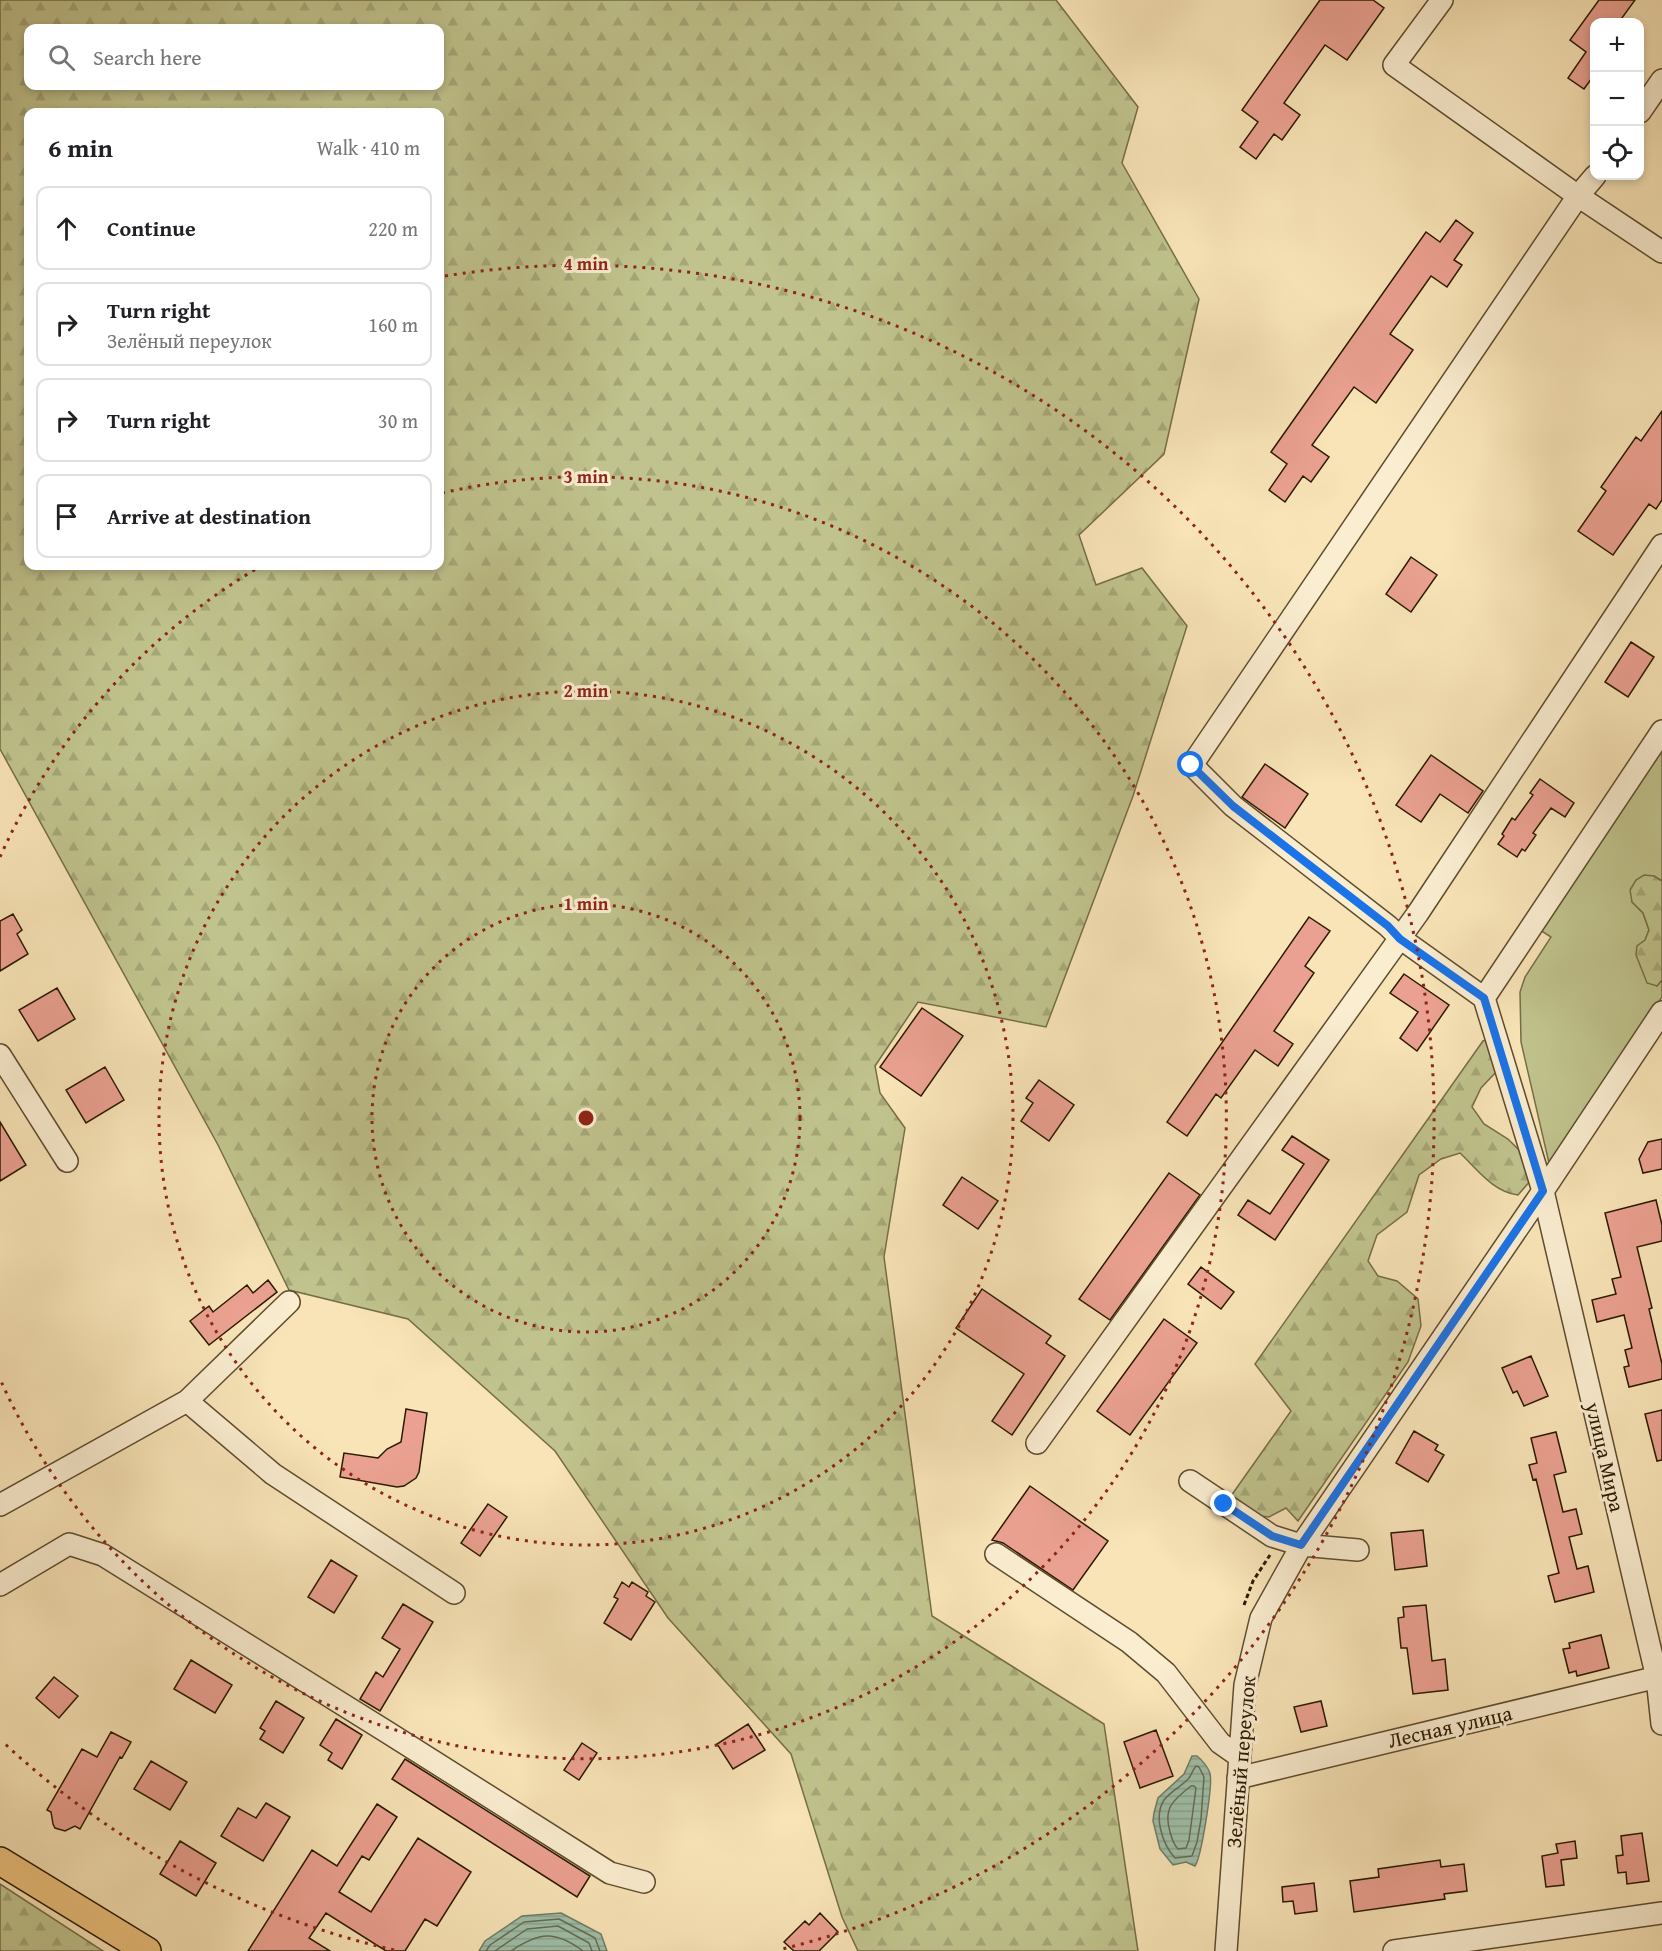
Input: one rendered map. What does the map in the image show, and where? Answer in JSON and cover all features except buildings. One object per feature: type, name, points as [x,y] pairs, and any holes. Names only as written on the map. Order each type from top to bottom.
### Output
[{"type":"main road","points":[[0,1861],[147,1951]]},
{"type":"street","points":[[1442,0],[1394,65],[1578,196],[1662,252]]},
{"type":"street","points":[[1644,106],[1662,80]]},
{"type":"street","points":[[1592,180],[1578,196],[1191,765],[1233,806],[1388,926],[1400,939],[1484,998],[1662,731]]},
{"type":"street","points":[[1037,1443],[1400,939],[1662,545]]},
{"type":"street","name":"улица Мира","points":[[1484,998],[1543,1191],[1659,1677],[1662,1724]]},
{"type":"street","name":"Зелёный переулок","points":[[1226,1951],[1245,1685],[1261,1618],[1301,1545],[1543,1191],[1662,1012]]},
{"type":"street","points":[[1,1059],[67,1161]]},
{"type":"street","points":[[2,1499],[187,1401],[289,1302]]},
{"type":"street","points":[[187,1401],[273,1474],[454,1593]]},
{"type":"street","points":[[1190,1481],[1272,1536],[1301,1545],[1358,1550]]},
{"type":"street","points":[[0,1585],[69,1544],[103,1555],[610,1873],[644,1882]]},
{"type":"street","points":[[996,1554],[1129,1642],[1166,1673],[1239,1767]]},
{"type":"street","name":"Лесная улица","points":[[1239,1767],[1659,1677]]},
{"type":"street","points":[[1394,1951],[1662,1913]]},
{"type":"green space","points":[[0,0],[1056,0],[1138,107],[1122,163],[1199,299],[1164,454],[1079,535],[1096,585],[1142,568],[1187,626],[1133,796],[1046,1027],[918,1002],[875,1066],[880,1093],[905,1128],[884,1257],[932,1616],[1104,1724],[1138,1951],[858,1951],[842,1917],[791,1754],[668,1618],[555,1451],[408,1319],[289,1290],[218,1145],[0,749]]},
{"type":"green space","points":[[1662,749],[1662,881],[1654,876],[1632,902],[1643,913],[1649,930],[1645,941],[1657,986],[1662,980],[1662,997],[1549,1163],[1521,1042],[1520,992],[1525,977],[1551,937],[1540,930]]},
{"type":"green space","points":[[1644,875],[1654,876],[1662,881],[1662,980],[1657,986],[1647,983],[1636,955],[1637,946],[1645,940],[1649,930],[1643,913],[1632,902],[1630,890],[1636,880]]},
{"type":"green space","points":[[1489,1039],[1497,1071],[1481,1088],[1472,1107],[1484,1124],[1508,1139],[1522,1153],[1531,1180],[1518,1195],[1509,1193],[1493,1185],[1460,1153],[1441,1159],[1419,1175],[1407,1212],[1377,1235],[1368,1261],[1378,1276],[1397,1281],[1418,1299],[1421,1326],[1408,1362],[1298,1521],[1286,1508],[1269,1517],[1252,1515],[1231,1496],[1291,1411],[1255,1364],[1483,1041]]},
{"type":"green space","points":[[0,1884],[103,1951],[0,1951]]},
{"type":"water","points":[[1192,1756],[1201,1759],[1210,1774],[1206,1821],[1195,1866],[1186,1862],[1173,1865],[1160,1849],[1153,1821],[1154,1813],[1158,1798],[1184,1774]]},
{"type":"water","points":[[561,1913],[601,1934],[607,1951],[479,1951],[485,1941],[522,1916]]},
{"type":"route","points":[[1191,765],[1233,806],[1388,926],[1400,939],[1484,998],[1543,1191],[1301,1545],[1272,1536],[1224,1504]]}]
